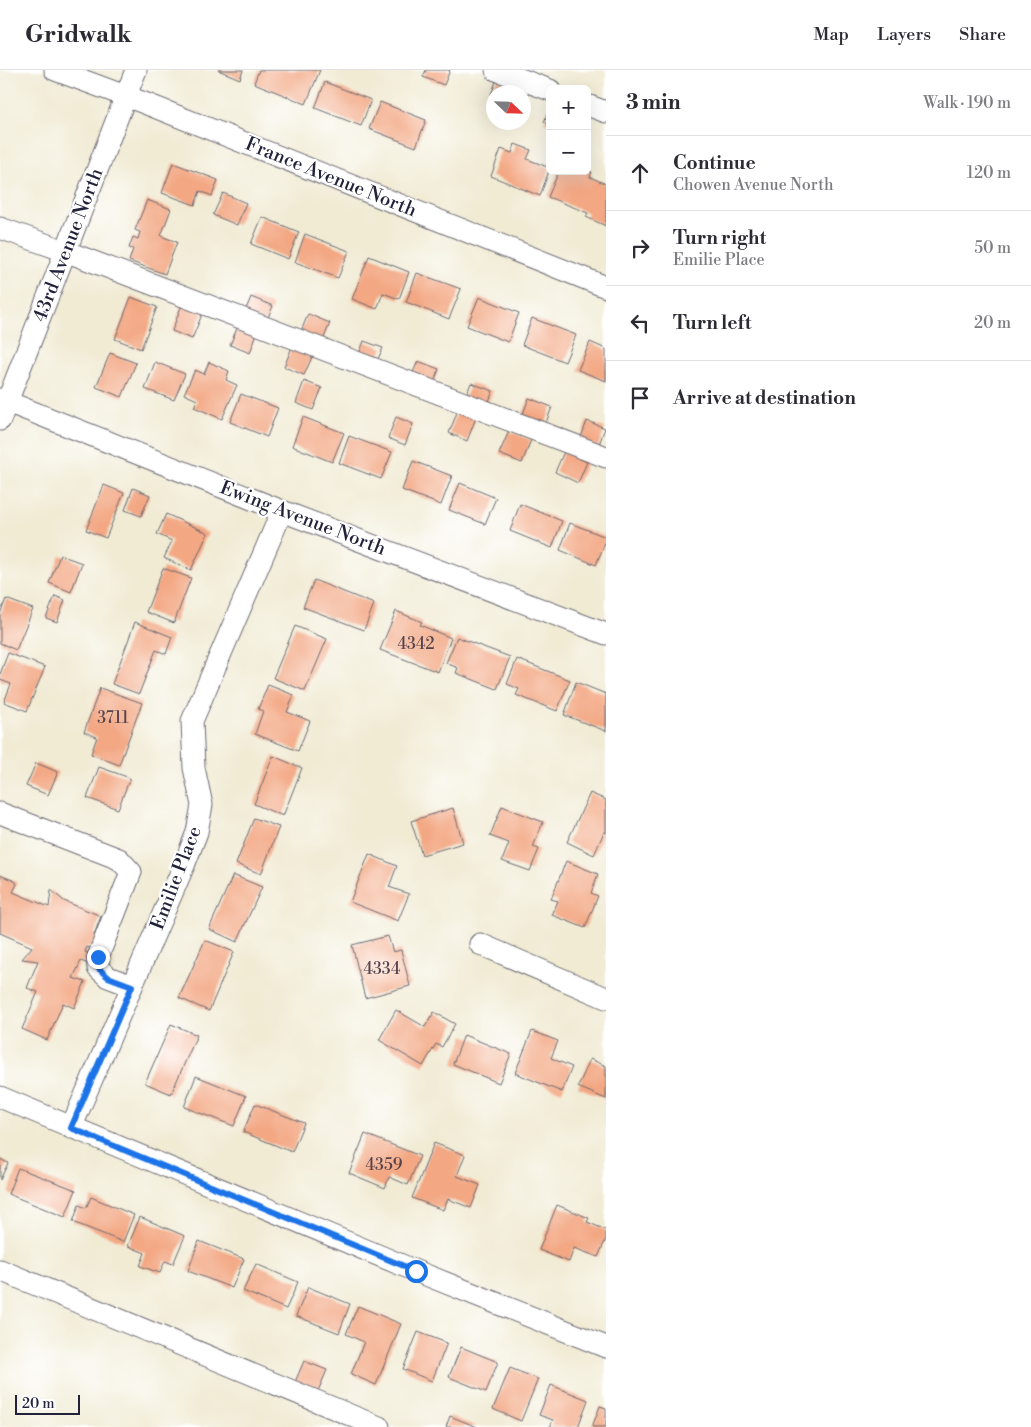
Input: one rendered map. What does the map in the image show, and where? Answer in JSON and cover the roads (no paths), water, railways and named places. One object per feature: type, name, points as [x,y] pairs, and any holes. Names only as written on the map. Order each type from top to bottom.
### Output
[{"type":"street","name":"France Avenue North","points":[[55,70],[606,286]]},
{"type":"street","name":"43rd Avenue North","points":[[2,407],[136,70]]},
{"type":"street","points":[[496,70],[546,89]]},
{"type":"street","points":[[591,106],[606,112]]},
{"type":"street","points":[[0,228],[606,457]]},
{"type":"street","name":"Ewing Avenue North","points":[[2,407],[606,634]]},
{"type":"street","name":"Emilie Place","points":[[71,1128],[197,832],[202,805],[194,768],[192,721],[282,511]]},
{"type":"street","points":[[0,813],[119,859],[131,872],[98,957],[98,968],[108,977],[132,986]]},
{"type":"street","points":[[480,944],[606,998]]},
{"type":"street","points":[[0,1098],[606,1348]]},
{"type":"street","points":[[0,1270],[378,1427]]}]
